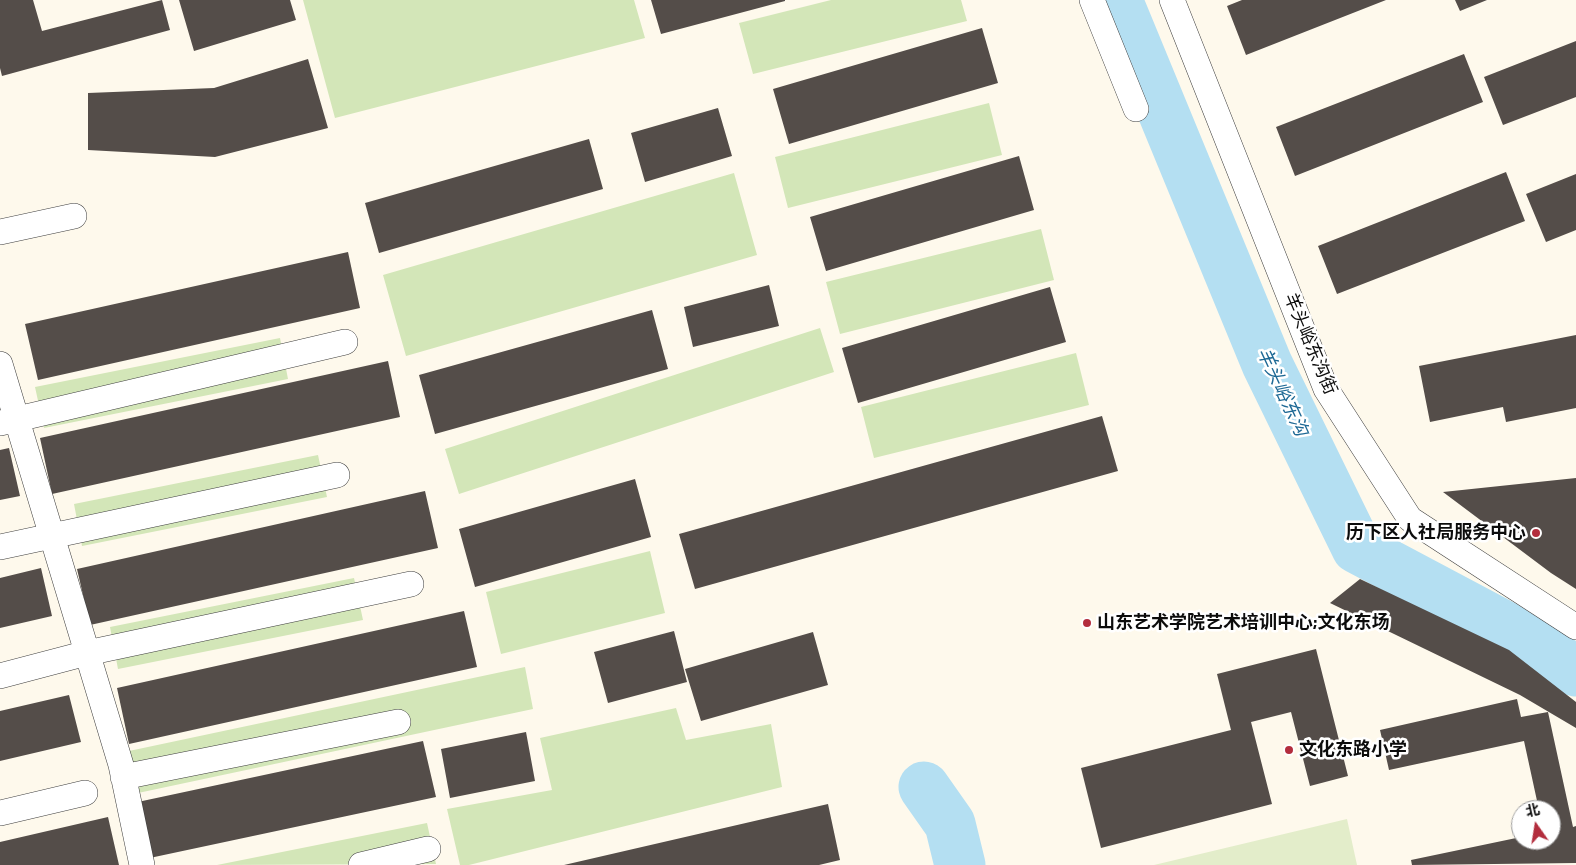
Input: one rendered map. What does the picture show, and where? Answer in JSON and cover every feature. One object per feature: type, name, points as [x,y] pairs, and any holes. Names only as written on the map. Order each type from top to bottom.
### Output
[{"type":"street","points":[[1092,0],[1136,109]]},
{"type":"street","name":"羊头峪东沟街","points":[[1172,0],[1331,397],[1410,519],[1576,627]]},
{"type":"street","points":[[0,232],[74,216]]},
{"type":"street","points":[[8,421],[345,342]]},
{"type":"street","points":[[0,364],[8,421],[51,535],[87,653],[123,777],[142,865]]},
{"type":"street","points":[[0,547],[337,474]]},
{"type":"street","points":[[0,676],[87,653],[411,584]]},
{"type":"street","points":[[123,777],[398,722]]},
{"type":"street","points":[[0,813],[85,793]]},
{"type":"street","points":[[361,865],[428,849]]},
{"type":"green space","points":[[303,0],[634,0],[645,38],[335,118]]},
{"type":"green space","points":[[831,0],[961,0],[967,21],[753,74],[739,23]]},
{"type":"green space","points":[[989,103],[1002,155],[788,208],[775,157]]},
{"type":"green space","points":[[734,173],[757,255],[406,356],[383,275]]},
{"type":"green space","points":[[1041,229],[1054,280],[840,334],[826,282]]},
{"type":"green space","points":[[820,328],[834,372],[459,494],[445,449]]},
{"type":"green space","points":[[280,338],[288,379],[44,428],[35,387]]},
{"type":"green space","points":[[1076,353],[1089,405],[874,458],[861,407]]},
{"type":"green space","points":[[318,455],[327,497],[82,546],[74,504]]},
{"type":"green space","points":[[650,551],[665,613],[501,654],[486,592]]},
{"type":"green space","points":[[354,578],[363,620],[118,669],[110,627]]},
{"type":"green space","points":[[525,667],[533,709],[138,793],[129,751]]},
{"type":"green space","points":[[676,708],[686,740],[771,724],[782,787],[469,865],[460,865],[447,809],[552,790],[540,738]]},
{"type":"green space","points":[[1347,819],[1357,865],[1154,865]]},
{"type":"green space","points":[[427,823],[436,864],[217,865]]},
{"type":"building","points":[[0,0],[33,0],[42,31],[162,0],[170,30],[2,76],[0,68]]},
{"type":"building","points":[[179,0],[290,0],[296,20],[194,51]]},
{"type":"building","points":[[651,0],[785,0],[785,1],[661,34]]},
{"type":"building","points":[[1242,0],[1386,0],[1246,55],[1227,6]]},
{"type":"building","points":[[1455,0],[1487,0],[1460,11]]},
{"type":"building","points":[[982,28],[998,83],[789,144],[773,89]]},
{"type":"building","points":[[1576,41],[1576,97],[1503,125],[1484,77]]},
{"type":"building","points":[[1464,54],[1483,102],[1295,176],[1276,127]]},
{"type":"building","points":[[308,59],[328,128],[215,157],[88,150],[88,93],[214,88]]},
{"type":"building","points":[[718,108],[732,156],[645,182],[631,133]]},
{"type":"building","points":[[589,139],[603,189],[379,253],[365,203]]},
{"type":"building","points":[[1019,156],[1034,210],[826,271],[810,217]]},
{"type":"building","points":[[1506,172],[1525,221],[1337,294],[1318,246]]},
{"type":"building","points":[[1576,174],[1576,230],[1546,242],[1526,194]]},
{"type":"building","points":[[348,252],[360,308],[38,380],[25,324]]},
{"type":"building","points":[[769,285],[779,326],[693,347],[684,307]]},
{"type":"building","points":[[1050,287],[1066,342],[858,403],[842,348]]},
{"type":"building","points":[[652,310],[668,369],[435,434],[419,375]]},
{"type":"building","points":[[1576,335],[1576,408],[1506,422],[1503,407],[1430,422],[1419,366]]},
{"type":"building","points":[[388,361],[400,417],[52,494],[40,438]]},
{"type":"building","points":[[1102,416],[1118,471],[695,589],[679,534]]},
{"type":"building","points":[[9,448],[20,496],[0,500],[0,450]]},
{"type":"building","name":"历下区人社局服务中心","points":[[1576,478],[1576,589],[1551,573],[1443,492]]},
{"type":"building","points":[[635,479],[651,537],[475,587],[459,529]]},
{"type":"building","points":[[425,491],[438,548],[90,625],[77,569]]},
{"type":"building","points":[[41,568],[52,616],[0,628],[0,578]]},
{"type":"building","points":[[1360,579],[1509,650],[1576,702],[1576,728],[1520,695],[1330,603]]},
{"type":"building","points":[[464,611],[477,667],[129,744],[117,688]]},
{"type":"building","points":[[674,631],[687,682],[608,703],[594,652]]},
{"type":"building","points":[[813,632],[828,685],[701,721],[685,669]]},
{"type":"building","points":[[1316,649],[1348,776],[1310,786],[1291,712],[1251,722],[1272,804],[1101,848],[1081,768],[1231,730],[1217,674]]},
{"type":"building","points":[[69,695],[81,742],[0,761],[0,711]]},
{"type":"building","points":[[1517,699],[1521,717],[1548,712],[1573,827],[1576,826],[1576,863],[1412,865],[1411,860],[1511,839],[1511,850],[1561,850],[1561,800],[1537,800],[1524,741],[1389,770],[1380,730]]},
{"type":"building","points":[[526,732],[535,781],[450,798],[441,749]]},
{"type":"building","points":[[423,741],[436,797],[145,859],[133,803]]},
{"type":"building","points":[[828,804],[840,860],[819,865],[564,865]]},
{"type":"building","points":[[108,817],[119,865],[0,865],[0,842]]},
{"type":"waterway","name":"羊头峪东沟","points":[[1117,0],[1267,364],[1357,548],[1502,625],[1576,671]]},
{"type":"waterway","points":[[924,787],[950,824],[960,865]]},
{"type":"place","name":"历下区人社局服务中心","points":[[1536,533]]},
{"type":"place","name":"山东艺术学院艺术培训中心;文化东场","points":[[1087,623]]},
{"type":"place","name":"文化东路小学","points":[[1289,750]]}]
